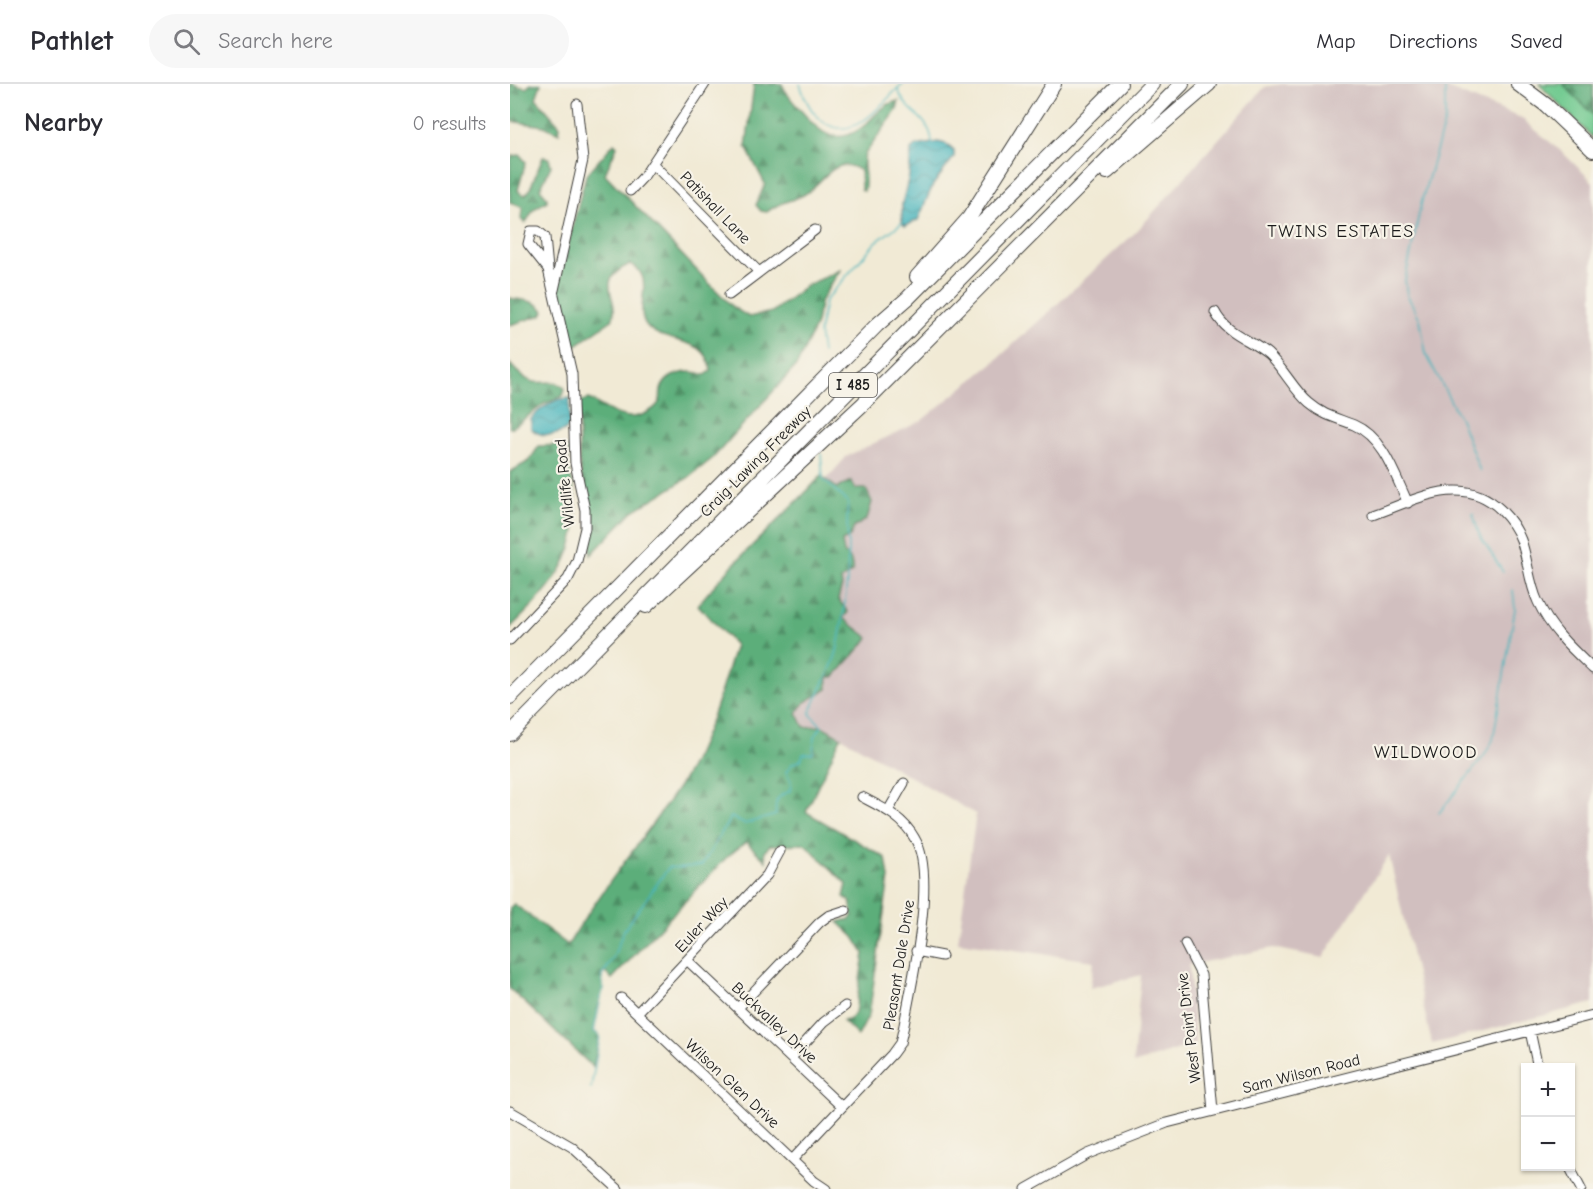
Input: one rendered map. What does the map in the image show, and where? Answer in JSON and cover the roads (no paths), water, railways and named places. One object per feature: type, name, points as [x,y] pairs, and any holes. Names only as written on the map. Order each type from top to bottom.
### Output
[{"type":"highway","points":[[877,325],[969,218],[1054,84]]},
{"type":"highway","name":"Craig Lawing Freeway","points":[[510,697],[877,325],[908,298],[1120,84]]},
{"type":"highway","name":"Craig Lawing Freeway","points":[[510,734],[1152,84]]},
{"type":"highway","points":[[556,688],[797,468],[1182,84]]},
{"type":"highway","points":[[1030,237],[1062,213],[1177,109],[1209,84]]},
{"type":"highway","points":[[1518,84],[1546,105],[1593,150]]},
{"type":"highway","points":[[1533,84],[1593,144]]},
{"type":"street","points":[[630,191],[653,164],[705,84]]},
{"type":"street","points":[[554,298],[554,285],[583,160],[577,104]]},
{"type":"street","name":"Patishall Lane","points":[[653,164],[759,272]]},
{"type":"street","points":[[729,295],[815,230]]},
{"type":"street","name":"Wildlife Road","points":[[510,640],[568,579],[584,540],[585,510],[575,463],[574,388],[548,269]]},
{"type":"street","points":[[1215,312],[1226,327],[1265,352],[1277,363],[1298,393],[1318,411],[1354,425],[1371,437],[1383,451],[1408,503]]},
{"type":"street","points":[[1373,516],[1438,491],[1456,489],[1477,494],[1494,503],[1508,518],[1521,538],[1534,593],[1545,618],[1559,637],[1593,669]]},
{"type":"street","points":[[888,811],[904,783]]},
{"type":"street","name":"Pleasant Dale Drive","points":[[792,1160],[883,1065],[900,1043],[925,891],[922,855],[911,832],[888,811],[862,797]]},
{"type":"street","name":"Euler Way","points":[[637,1013],[767,875],[780,851]]},
{"type":"street","points":[[738,1008],[820,922],[828,916],[846,910]]},
{"type":"street","name":"West Point Drive","points":[[1185,945],[1201,975],[1213,1111]]},
{"type":"street","points":[[916,951],[942,956]]},
{"type":"street","name":"Buckvalley Drive","points":[[687,960],[842,1107]]},
{"type":"street","name":"Wilson Glen Drive","points":[[621,998],[792,1160],[826,1189]]},
{"type":"street","points":[[790,1058],[824,1022],[845,1006]]},
{"type":"street","name":"Sam Wilson Road","points":[[1026,1189],[1075,1161],[1115,1142],[1213,1111],[1593,1015]]},
{"type":"street","points":[[1530,1030],[1537,1063]]},
{"type":"street","points":[[510,1111],[572,1147],[618,1189]]},
{"type":"street","points":[[1571,1171],[1581,1189]]},
{"type":"water","points":[[938,142],[946,144],[954,151],[954,157],[933,185],[918,220],[905,226],[902,223],[902,204],[909,176],[911,150],[916,146]]},
{"type":"water","points":[[570,398],[569,425],[566,430],[548,435],[531,428],[531,419],[539,411],[549,404]]},
{"type":"waterway","points":[[800,84],[805,97],[818,117],[837,128],[859,123],[872,114],[902,84]]},
{"type":"waterway","points":[[1445,84],[1445,120],[1422,200],[1405,280],[1407,295],[1420,319],[1426,354],[1460,419],[1480,471]]},
{"type":"waterway","points":[[898,88],[905,103],[927,126],[932,143]]},
{"type":"waterway","points":[[822,353],[819,332],[825,301],[876,242],[903,222]]},
{"type":"waterway","points":[[591,1088],[600,1036],[594,1031],[603,988],[602,976],[613,958],[624,930],[669,867],[702,865],[731,817],[744,824],[776,815],[777,800],[790,791],[791,781],[786,772],[792,764],[801,760],[803,754],[813,753],[814,738],[822,726],[810,714],[836,655],[844,612],[848,565],[848,502],[823,479],[821,454]]},
{"type":"waterway","points":[[1473,514],[1479,534],[1503,572]]},
{"type":"waterway","points":[[1439,813],[1484,756],[1493,740],[1515,609],[1513,590]]},
{"type":"district","name":"TWINS ESTATES","points":[[1341,231]]},
{"type":"district","name":"WILDWOOD","points":[[1426,752]]}]
